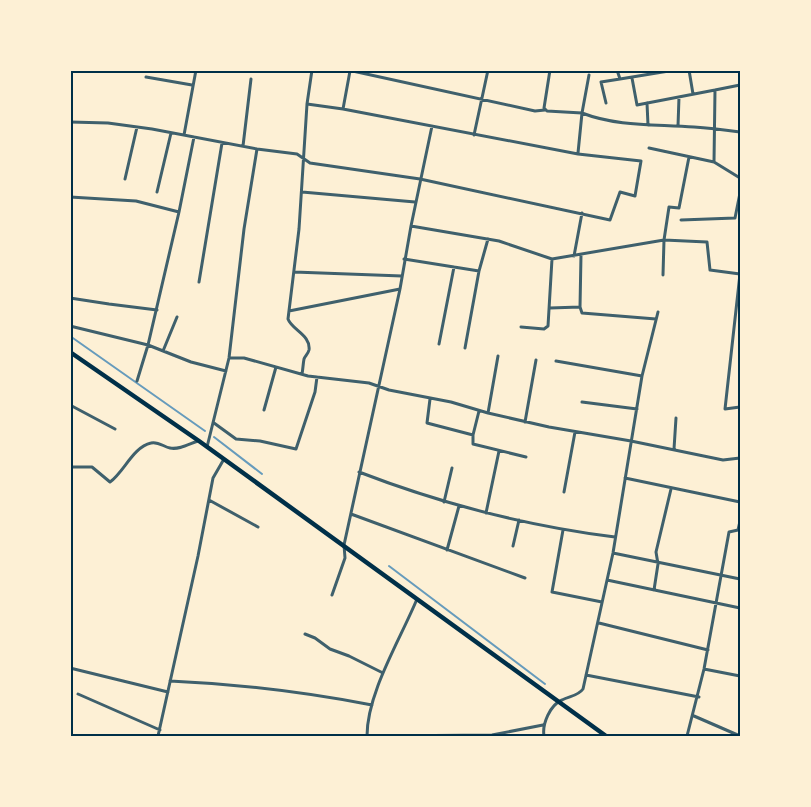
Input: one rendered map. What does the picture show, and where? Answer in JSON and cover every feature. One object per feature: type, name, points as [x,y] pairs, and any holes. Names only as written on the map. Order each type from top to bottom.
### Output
[{"type":"highway","points":[[70,352],[199,441],[606,736]]},
{"type":"street","points":[[184,135],[196,70]]},
{"type":"street","points":[[302,374],[304,360],[309,350],[308,342],[289,323],[289,311],[312,70]]},
{"type":"street","points":[[474,135],[488,70]]},
{"type":"street","points":[[545,110],[543,105],[550,70]]},
{"type":"street","points":[[617,70],[620,80]]},
{"type":"street","points":[[606,103],[602,82],[675,70]]},
{"type":"street","points":[[689,70],[693,94]]},
{"type":"street","points":[[343,108],[349,71],[535,111],[582,113],[648,126],[678,126],[741,132]]},
{"type":"street","points":[[578,154],[589,75]]},
{"type":"street","points":[[146,77],[192,85]]},
{"type":"street","points":[[632,78],[637,105],[741,85]]},
{"type":"street","points":[[243,147],[251,79]]},
{"type":"street","points":[[714,162],[715,90]]},
{"type":"street","points":[[678,126],[679,97]]},
{"type":"street","points":[[647,103],[648,126]]},
{"type":"street","points":[[70,122],[137,127],[243,147],[297,154],[310,163],[420,178],[610,220],[620,192],[635,196],[641,161],[578,154],[343,108],[307,104]]},
{"type":"street","points":[[332,596],[345,558],[344,545],[400,289],[415,202],[432,126]]},
{"type":"street","points":[[124,179],[137,127]]},
{"type":"street","points":[[157,192],[171,133]]},
{"type":"street","points":[[138,381],[157,310],[194,137]]},
{"type":"street","points":[[199,282],[222,143]]},
{"type":"street","points":[[649,148],[714,162],[741,178]]},
{"type":"street","points":[[207,447],[229,358],[256,149]]},
{"type":"street","points":[[663,274],[664,240],[669,207],[679,208],[688,157]]},
{"type":"street","points":[[302,192],[415,202]]},
{"type":"street","points":[[681,220],[735,218],[741,193]]},
{"type":"street","points":[[70,197],[124,199],[179,212]]},
{"type":"street","points":[[574,256],[582,213]]},
{"type":"street","points":[[411,226],[488,239],[552,259],[664,240],[707,242],[710,270],[740,274],[725,409],[741,407]]},
{"type":"street","points":[[465,348],[479,271],[488,239]]},
{"type":"street","points":[[581,255],[580,310],[584,314],[657,320]]},
{"type":"street","points":[[521,327],[546,329],[550,308],[552,259]]},
{"type":"street","points":[[404,260],[479,271]]},
{"type":"street","points":[[439,344],[454,267]]},
{"type":"street","points":[[294,272],[402,276]]},
{"type":"street","points":[[289,311],[400,289]]},
{"type":"street","points":[[70,298],[157,310]]},
{"type":"street","points":[[550,308],[580,307]]},
{"type":"street","points":[[544,736],[543,725],[559,701],[582,692],[614,553],[642,376],[658,312]]},
{"type":"street","points":[[163,351],[177,317]]},
{"type":"street","points":[[735,320],[741,320]]},
{"type":"street","points":[[70,326],[148,345],[191,362],[226,372]]},
{"type":"street","points":[[488,413],[498,356]]},
{"type":"street","points":[[229,358],[244,358],[317,377],[369,383],[525,422],[575,432],[723,460],[741,458]]},
{"type":"street","points":[[525,422],[536,360]]},
{"type":"street","points":[[556,361],[642,376]]},
{"type":"street","points":[[264,410],[276,367]]},
{"type":"street","points":[[214,423],[236,439],[260,441],[296,449],[313,399],[317,377]]},
{"type":"street","points":[[430,399],[427,423],[473,435]]},
{"type":"street","points":[[582,402],[637,409]]},
{"type":"street","points":[[70,405],[115,429]]},
{"type":"street","points":[[479,411],[472,443],[526,457]]},
{"type":"street","points":[[674,450],[676,418]]},
{"type":"street","points":[[564,492],[575,432]]},
{"type":"street","points":[[70,467],[92,467],[110,482],[137,452],[148,444],[155,442],[170,448],[177,448],[199,441]]},
{"type":"street","points":[[486,513],[499,451]]},
{"type":"street","points":[[158,736],[213,478],[224,459]]},
{"type":"street","points":[[444,502],[452,468]]},
{"type":"street","points":[[359,472],[408,491],[486,513],[563,530],[616,537]]},
{"type":"street","points":[[625,478],[741,502]]},
{"type":"street","points":[[654,590],[658,562],[656,552],[671,488]]},
{"type":"street","points":[[209,500],[258,527]]},
{"type":"street","points":[[447,550],[459,506]]},
{"type":"street","points":[[351,514],[525,578]]},
{"type":"street","points":[[513,546],[519,520]]},
{"type":"street","points":[[687,736],[699,697],[729,532],[738,530],[741,521]]},
{"type":"street","points":[[563,530],[552,592],[603,602]]},
{"type":"street","points":[[614,553],[741,579]]},
{"type":"street","points":[[607,580],[741,608]]},
{"type":"street","points":[[367,736],[372,705],[417,599]]},
{"type":"street","points":[[599,623],[708,650]]},
{"type":"street","points":[[305,634],[333,651],[384,673]]},
{"type":"street","points":[[70,668],[168,692]]},
{"type":"street","points":[[704,669],[741,676]]},
{"type":"street","points":[[586,675],[699,697]]},
{"type":"street","points":[[170,681],[243,686],[328,696],[372,705]]},
{"type":"street","points":[[78,694],[160,730]]},
{"type":"street","points":[[694,716],[741,736]]},
{"type":"street","points":[[376,736],[492,736],[543,725]]},
{"type":"waterway","points":[[70,336],[205,431]]},
{"type":"waterway","points":[[214,437],[262,474]]},
{"type":"waterway","points":[[389,566],[545,684]]}]
